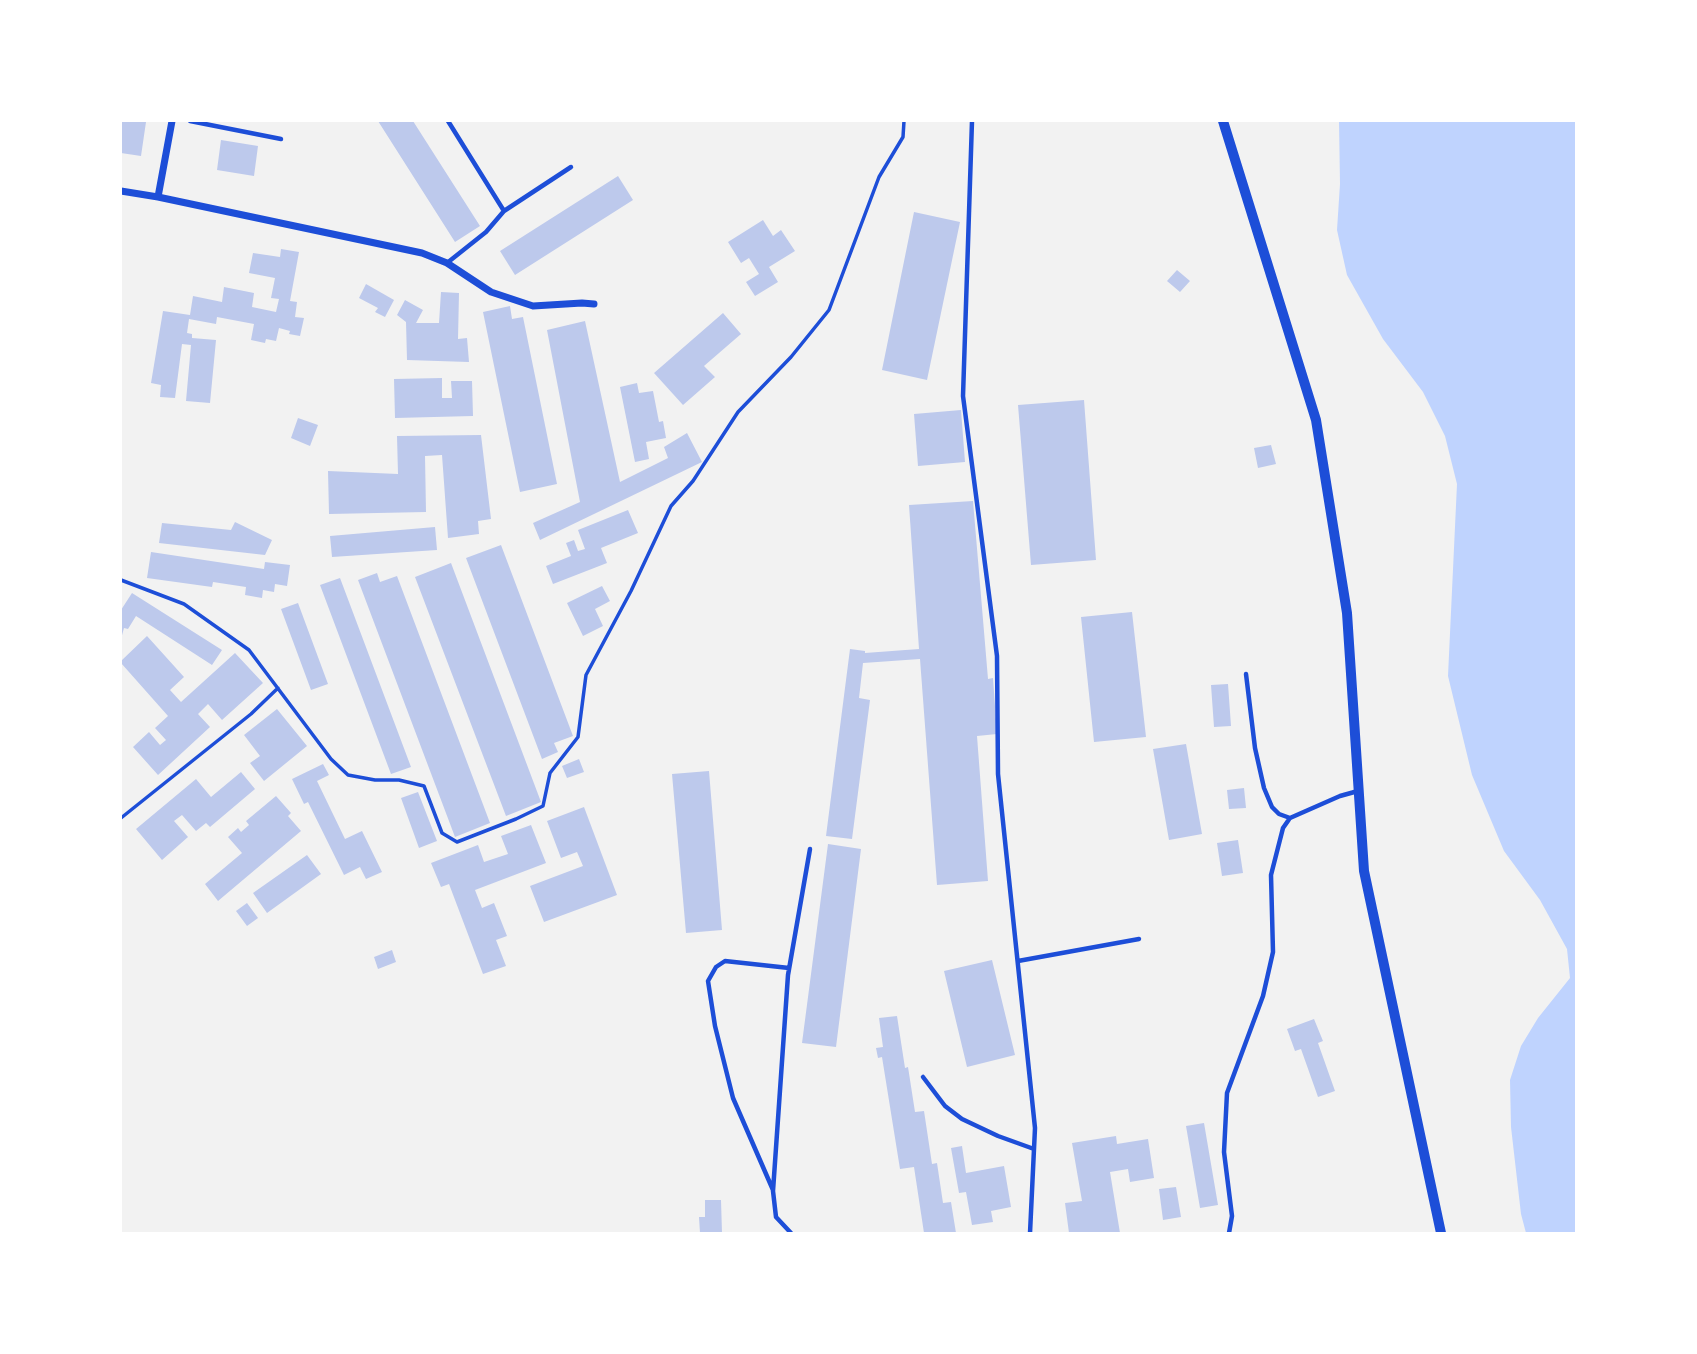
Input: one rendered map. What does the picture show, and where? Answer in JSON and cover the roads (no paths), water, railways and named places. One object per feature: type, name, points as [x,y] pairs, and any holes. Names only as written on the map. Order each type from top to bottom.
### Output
[{"type":"street","points":[[158,198],[172,121]]},
{"type":"street","points":[[1223,121],[1316,420],[1347,613],[1364,871],[1441,1233]]},
{"type":"street","points":[[121,191],[422,253],[447,263],[491,292],[533,306],[594,304]]},
{"type":"lane","points":[[190,121],[281,139]]},
{"type":"lane","points":[[448,121],[504,211]]},
{"type":"lane","points":[[972,121],[963,396],[997,656],[999,774],[1035,1128],[1030,1233]]},
{"type":"lane","points":[[447,263],[486,232],[504,211],[571,167]]},
{"type":"lane","points":[[1246,674],[1255,748],[1264,788],[1272,807],[1279,814],[1290,818]]},
{"type":"lane","points":[[1229,1233],[1232,1216],[1224,1152],[1227,1093],[1266,985],[1273,952],[1271,875],[1283,828],[1290,818],[1340,796],[1359,791]]},
{"type":"lane","points":[[791,1233],[776,1217],[773,1191],[789,968],[810,849]]},
{"type":"lane","points":[[1018,961],[1139,939]]},
{"type":"lane","points":[[773,1191],[733,1098],[715,1026],[708,981],[716,967],[725,961],[789,968]]},
{"type":"lane","points":[[923,1077],[944,1106],[962,1119],[1034,1149]]},
{"type":"water","points":[[1339,121],[1576,121],[1576,1233],[1526,1233],[1521,1214],[1511,1127],[1510,1080],[1521,1046],[1538,1018],[1570,978],[1567,949],[1540,900],[1504,851],[1472,775],[1448,676],[1457,484],[1445,436],[1423,392],[1383,339],[1347,275],[1337,230],[1340,184]]}]
